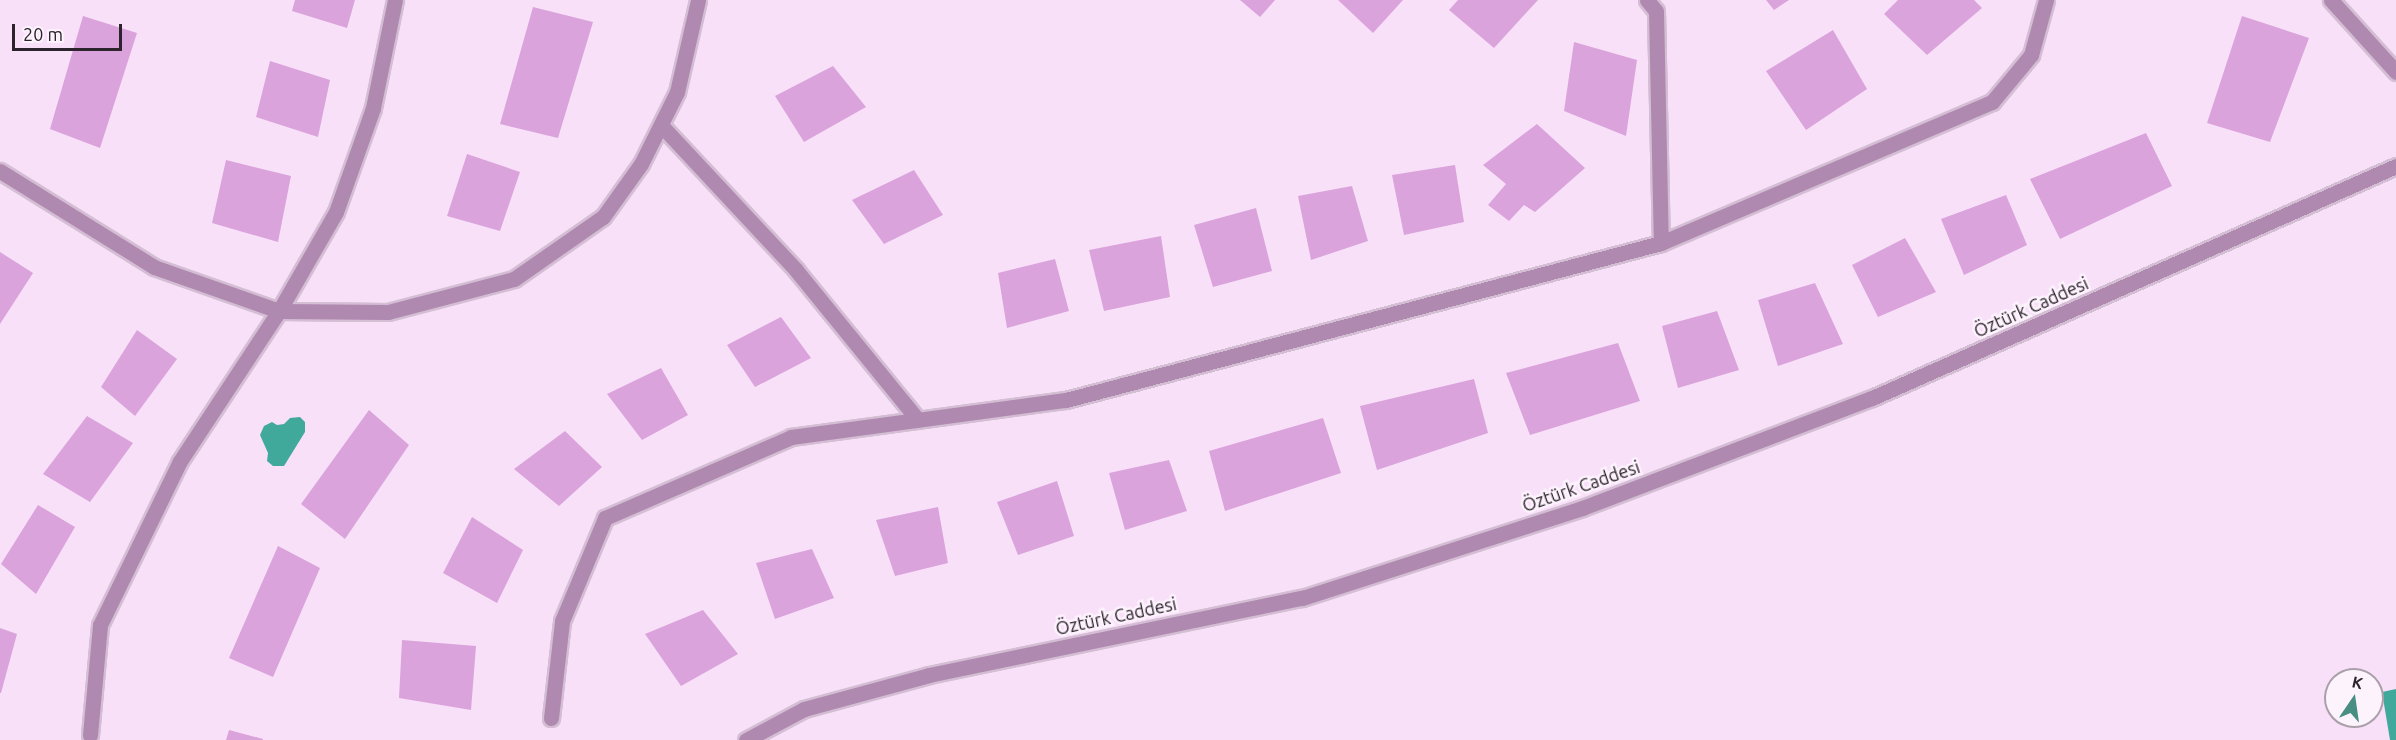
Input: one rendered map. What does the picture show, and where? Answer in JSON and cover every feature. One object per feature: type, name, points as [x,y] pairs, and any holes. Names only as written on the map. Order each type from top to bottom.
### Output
[{"type":"street","points":[[90,735],[100,625],[180,461],[279,311],[336,212],[374,108],[395,0]]},
{"type":"street","points":[[0,171],[154,267],[279,311],[388,312],[514,279],[603,218],[641,164],[677,92],[698,0]]},
{"type":"street","points":[[1647,0],[1656,11],[1661,243]]},
{"type":"street","points":[[550,718],[562,621],[605,518],[791,437],[1066,400],[1661,243],[1992,102],[2031,55],[2046,0]]},
{"type":"street","points":[[2331,0],[2396,72]]},
{"type":"street","points":[[661,124],[796,270],[918,420]]},
{"type":"street","name":"Öztürk Caddesi","points":[[746,740],[804,708],[929,675],[1302,598],[1582,508],[1872,398],[2396,166]]},
{"type":"shaded area","points":[[300,417],[305,422],[305,432],[284,466],[273,466],[267,461],[268,453],[260,435],[264,426],[272,422],[277,425],[284,424],[290,418]]},
{"type":"shaded area","points":[[2396,689],[2396,740],[2390,740],[2384,692]]},
{"type":"building","points":[[295,0],[355,0],[347,28],[292,11]]},
{"type":"building","points":[[1240,0],[1275,0],[1260,17]]},
{"type":"building","points":[[1338,0],[1403,0],[1373,33]]},
{"type":"building","points":[[1458,0],[1538,0],[1494,48],[1449,10]]},
{"type":"building","points":[[1766,0],[1789,0],[1774,10]]},
{"type":"building","points":[[1898,0],[1974,0],[1982,8],[1927,55],[1884,14]]},
{"type":"building","points":[[533,7],[593,22],[558,138],[500,124]]},
{"type":"building","points":[[83,16],[137,33],[100,148],[50,129]]},
{"type":"building","points":[[2242,16],[2309,38],[2270,142],[2207,123]]},
{"type":"building","points":[[1833,30],[1867,89],[1806,130],[1766,71]]},
{"type":"building","points":[[1574,42],[1637,60],[1626,136],[1564,111]]},
{"type":"building","points":[[270,61],[330,80],[318,137],[256,117]]},
{"type":"building","points":[[833,66],[866,107],[804,142],[775,96]]},
{"type":"building","points":[[1537,124],[1585,168],[1535,212],[1524,205],[1509,221],[1488,205],[1506,184],[1483,165]]},
{"type":"building","points":[[2146,133],[2172,186],[2060,239],[2030,179]]},
{"type":"building","points":[[467,154],[520,172],[500,231],[447,216]]},
{"type":"building","points":[[226,160],[291,176],[278,242],[212,223]]},
{"type":"building","points":[[1455,165],[1464,222],[1404,235],[1392,175]]},
{"type":"building","points":[[914,170],[943,215],[884,244],[852,200]]},
{"type":"building","points":[[1352,186],[1368,241],[1311,260],[1298,196]]},
{"type":"building","points":[[2006,195],[2027,245],[1964,275],[1941,219]]},
{"type":"building","points":[[1256,208],[1272,271],[1213,287],[1194,225]]},
{"type":"building","points":[[1161,236],[1170,297],[1104,311],[1089,250]]},
{"type":"building","points":[[1905,238],[1936,292],[1878,317],[1852,265]]},
{"type":"building","points":[[0,252],[33,273],[0,324]]},
{"type":"building","points":[[1055,259],[1069,311],[1007,328],[998,273]]},
{"type":"building","points":[[1815,283],[1843,344],[1778,366],[1758,300]]},
{"type":"building","points":[[1717,311],[1739,370],[1678,388],[1662,326]]},
{"type":"building","points":[[781,317],[811,358],[755,387],[727,345]]},
{"type":"building","points":[[137,330],[177,359],[135,416],[101,387]]},
{"type":"building","points":[[1618,343],[1640,401],[1530,435],[1506,373]]},
{"type":"building","points":[[661,368],[688,415],[642,440],[607,394]]},
{"type":"building","points":[[1474,379],[1488,433],[1377,470],[1360,406]]},
{"type":"building","points":[[369,410],[409,445],[345,539],[301,504]]},
{"type":"building","points":[[87,416],[133,443],[90,502],[43,474]]},
{"type":"building","points":[[1323,418],[1341,473],[1225,511],[1209,451]]},
{"type":"building","points":[[565,431],[602,467],[559,506],[514,469]]},
{"type":"building","points":[[1169,460],[1187,511],[1125,530],[1109,473]]},
{"type":"building","points":[[1057,481],[1074,536],[1018,555],[997,502]]},
{"type":"building","points":[[38,505],[75,527],[36,594],[1,564]]},
{"type":"building","points":[[938,507],[948,563],[895,576],[876,520]]},
{"type":"building","points":[[472,517],[523,550],[497,603],[443,573]]},
{"type":"building","points":[[278,546],[320,568],[273,677],[229,658]]},
{"type":"building","points":[[812,549],[834,598],[775,619],[756,563]]},
{"type":"building","points":[[703,610],[738,654],[681,686],[645,634]]},
{"type":"building","points":[[0,628],[17,634],[1,693],[0,693]]},
{"type":"building","points":[[402,640],[476,646],[471,710],[399,698]]},
{"type":"building","points":[[229,730],[263,739],[263,740],[226,740]]}]
